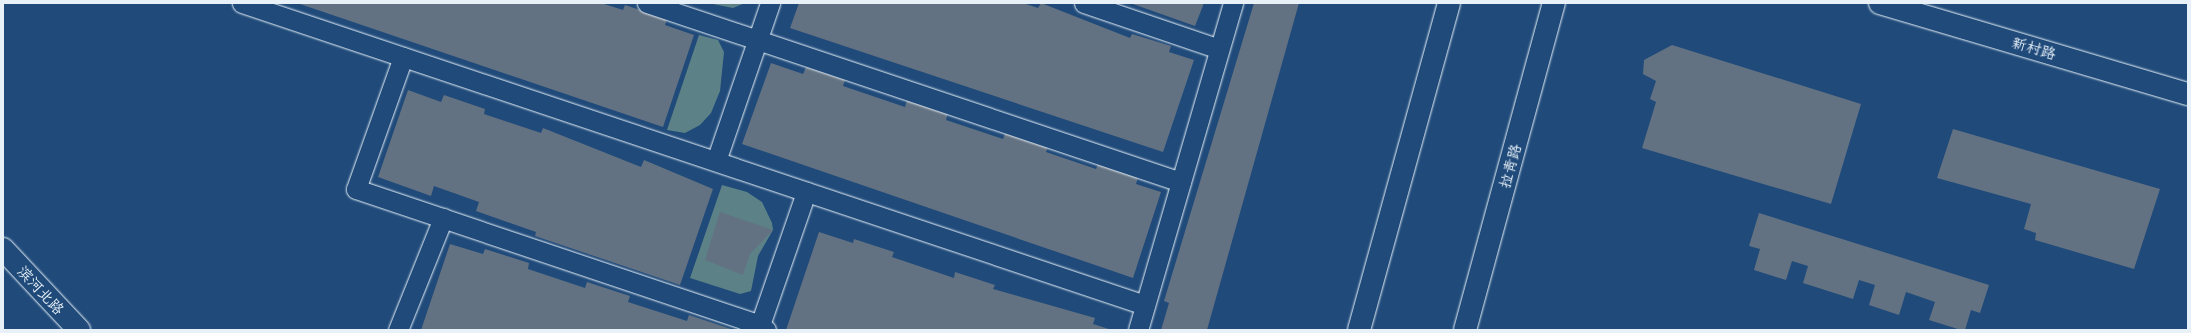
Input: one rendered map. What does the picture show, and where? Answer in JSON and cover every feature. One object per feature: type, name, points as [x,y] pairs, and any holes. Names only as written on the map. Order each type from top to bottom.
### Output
[{"type":"street","points":[[1359,330],[1449,3]]},
{"type":"street","name":"拉青路","points":[[1465,330],[1554,3]]},
{"type":"street","name":"新村路","points":[[1880,3],[2188,94]]},
{"type":"street","name":"滨河北路","points":[[3,249],[79,330]]},
{"type":"lane","points":[[242,3],[1145,305]]},
{"type":"lane","points":[[647,3],[1181,182]]},
{"type":"lane","points":[[716,162],[770,3]]},
{"type":"lane","points":[[1084,3],[1219,49]]},
{"type":"lane","points":[[1138,330],[1232,3]]},
{"type":"lane","points":[[403,57],[356,189],[763,327],[806,192]]},
{"type":"lane","points":[[398,330],[443,218]]},
{"type":"green space","points":[[708,3],[745,3],[733,8]]},
{"type":"green space","points":[[699,35],[718,40],[724,52],[720,91],[711,113],[700,125],[685,133],[667,130]]},
{"type":"green space","points":[[722,185],[747,192],[762,202],[772,223],[773,230],[758,256],[751,291],[740,294],[690,278]]},
{"type":"building","points":[[297,3],[601,3],[623,10],[625,5],[667,19],[665,25],[694,35],[663,127]]},
{"type":"building","points":[[799,3],[1023,3],[1038,8],[1041,3],[1130,38],[1132,34],[1171,46],[1169,52],[1194,60],[1163,152],[790,28]]},
{"type":"building","points":[[1130,3],[1204,3],[1195,26]]},
{"type":"building","points":[[1254,3],[1299,3],[1207,330],[1161,330],[1169,303],[1164,301]]},
{"type":"building","points":[[1672,45],[1861,104],[1831,204],[1642,148],[1656,102],[1650,99],[1656,81],[1643,74],[1644,60]]},
{"type":"building","points":[[771,63],[803,74],[806,67],[845,80],[843,86],[905,107],[907,100],[948,113],[946,120],[1003,139],[1005,133],[1048,147],[1046,152],[1096,169],[1098,164],[1138,177],[1136,184],[1161,192],[1133,278],[742,144]]},
{"type":"building","points":[[408,90],[441,102],[444,95],[485,109],[484,114],[541,133],[543,128],[641,167],[644,160],[713,189],[680,285],[535,236],[536,232],[476,211],[479,202],[434,186],[431,196],[378,177]]},
{"type":"building","points":[[1953,129],[2160,189],[2134,269],[2035,240],[2036,233],[2024,229],[2031,204],[1937,178]]},
{"type":"building","points":[[720,212],[773,230],[750,254],[743,275],[705,260]]},
{"type":"building","points":[[1759,213],[1989,285],[1980,313],[1971,310],[1965,330],[1961,330],[1929,320],[1935,302],[1906,292],[1899,315],[1869,305],[1875,285],[1859,280],[1853,299],[1803,283],[1808,266],[1792,261],[1786,280],[1754,270],[1760,249],[1749,246]]},
{"type":"building","points":[[819,232],[853,243],[854,239],[894,252],[892,257],[954,278],[955,272],[995,285],[993,289],[1095,318],[1093,324],[1112,330],[786,330]]},
{"type":"building","points":[[450,244],[483,254],[485,249],[529,263],[528,269],[585,288],[587,282],[630,296],[628,302],[687,321],[689,315],[731,329],[421,330]]}]
